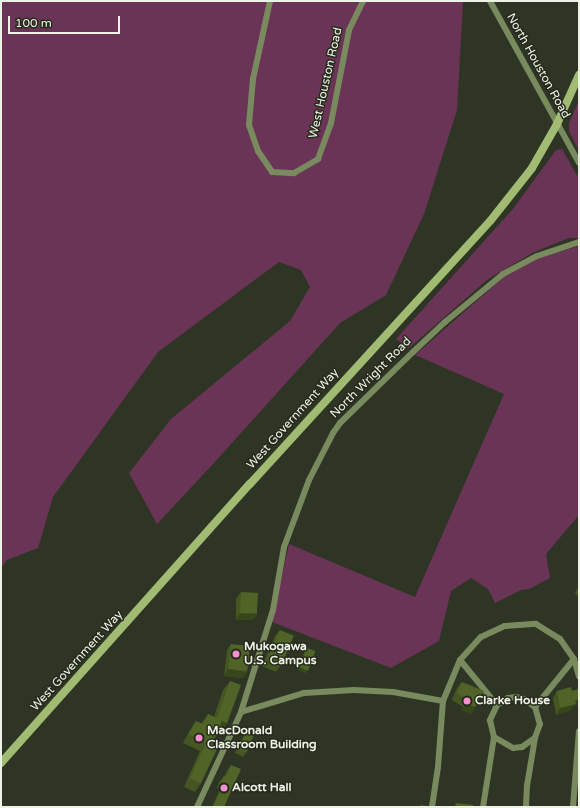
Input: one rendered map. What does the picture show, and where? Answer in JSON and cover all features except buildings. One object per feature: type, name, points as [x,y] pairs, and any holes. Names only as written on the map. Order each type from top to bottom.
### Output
[{"type":"main road","name":"West Government Way","points":[[1,763],[250,484],[491,220],[532,168],[557,124],[579,76]]},
{"type":"street","name":"West Houston Road","points":[[270,1],[253,78],[249,125],[258,151],[272,172],[294,173],[318,159],[331,123],[349,30],[363,1]]},
{"type":"street","name":"North Houston Road","points":[[490,1],[579,163]]},
{"type":"street","name":"North Wright Road","points":[[197,807],[241,712],[273,610],[284,547],[308,480],[340,423],[445,322],[503,274],[537,256],[579,242]]},
{"type":"street","points":[[432,807],[438,767],[443,701],[460,660],[481,637],[505,626],[536,624],[560,639],[574,659],[579,676]]},
{"type":"street","points":[[535,707],[574,659]]},
{"type":"street","points":[[460,660],[497,704]]},
{"type":"street","points":[[241,712],[304,693],[354,690],[393,692],[443,701]]},
{"type":"street","points":[[483,807],[494,737],[490,720],[497,704],[508,698],[516,697],[524,699],[535,707],[540,724],[535,738],[526,786],[526,807]]},
{"type":"street","points":[[573,807],[579,731]]},
{"type":"street","points":[[494,737],[513,748],[522,747],[535,738]]},
{"type":"shaded area","points":[[1,1],[462,1],[463,3],[457,110],[424,214],[386,295],[340,323],[157,524],[129,473],[171,419],[290,321],[310,287],[301,270],[279,262],[158,352],[53,497],[38,548],[7,560],[1,568]]},
{"type":"shaded area","points":[[579,100],[579,151],[569,131],[569,123]]},
{"type":"shaded area","points":[[562,149],[579,179],[579,238],[569,238],[534,252],[488,279],[409,348],[396,339],[513,209],[556,150]]},
{"type":"shaded area","points":[[579,246],[579,515],[546,554],[550,578],[529,589],[521,590],[495,603],[488,589],[471,578],[451,591],[439,641],[391,668],[272,622],[289,544],[415,597],[504,394],[415,355],[504,277],[538,258]]},
{"type":"place","name":"Mukogawa U.S. Campus","points":[[236,654]]},
{"type":"place","name":"Clarke House","points":[[467,701]]},
{"type":"place","name":"MacDonald Classroom Building","points":[[199,738]]},
{"type":"place","name":"Alcott Hall","points":[[224,788]]}]
